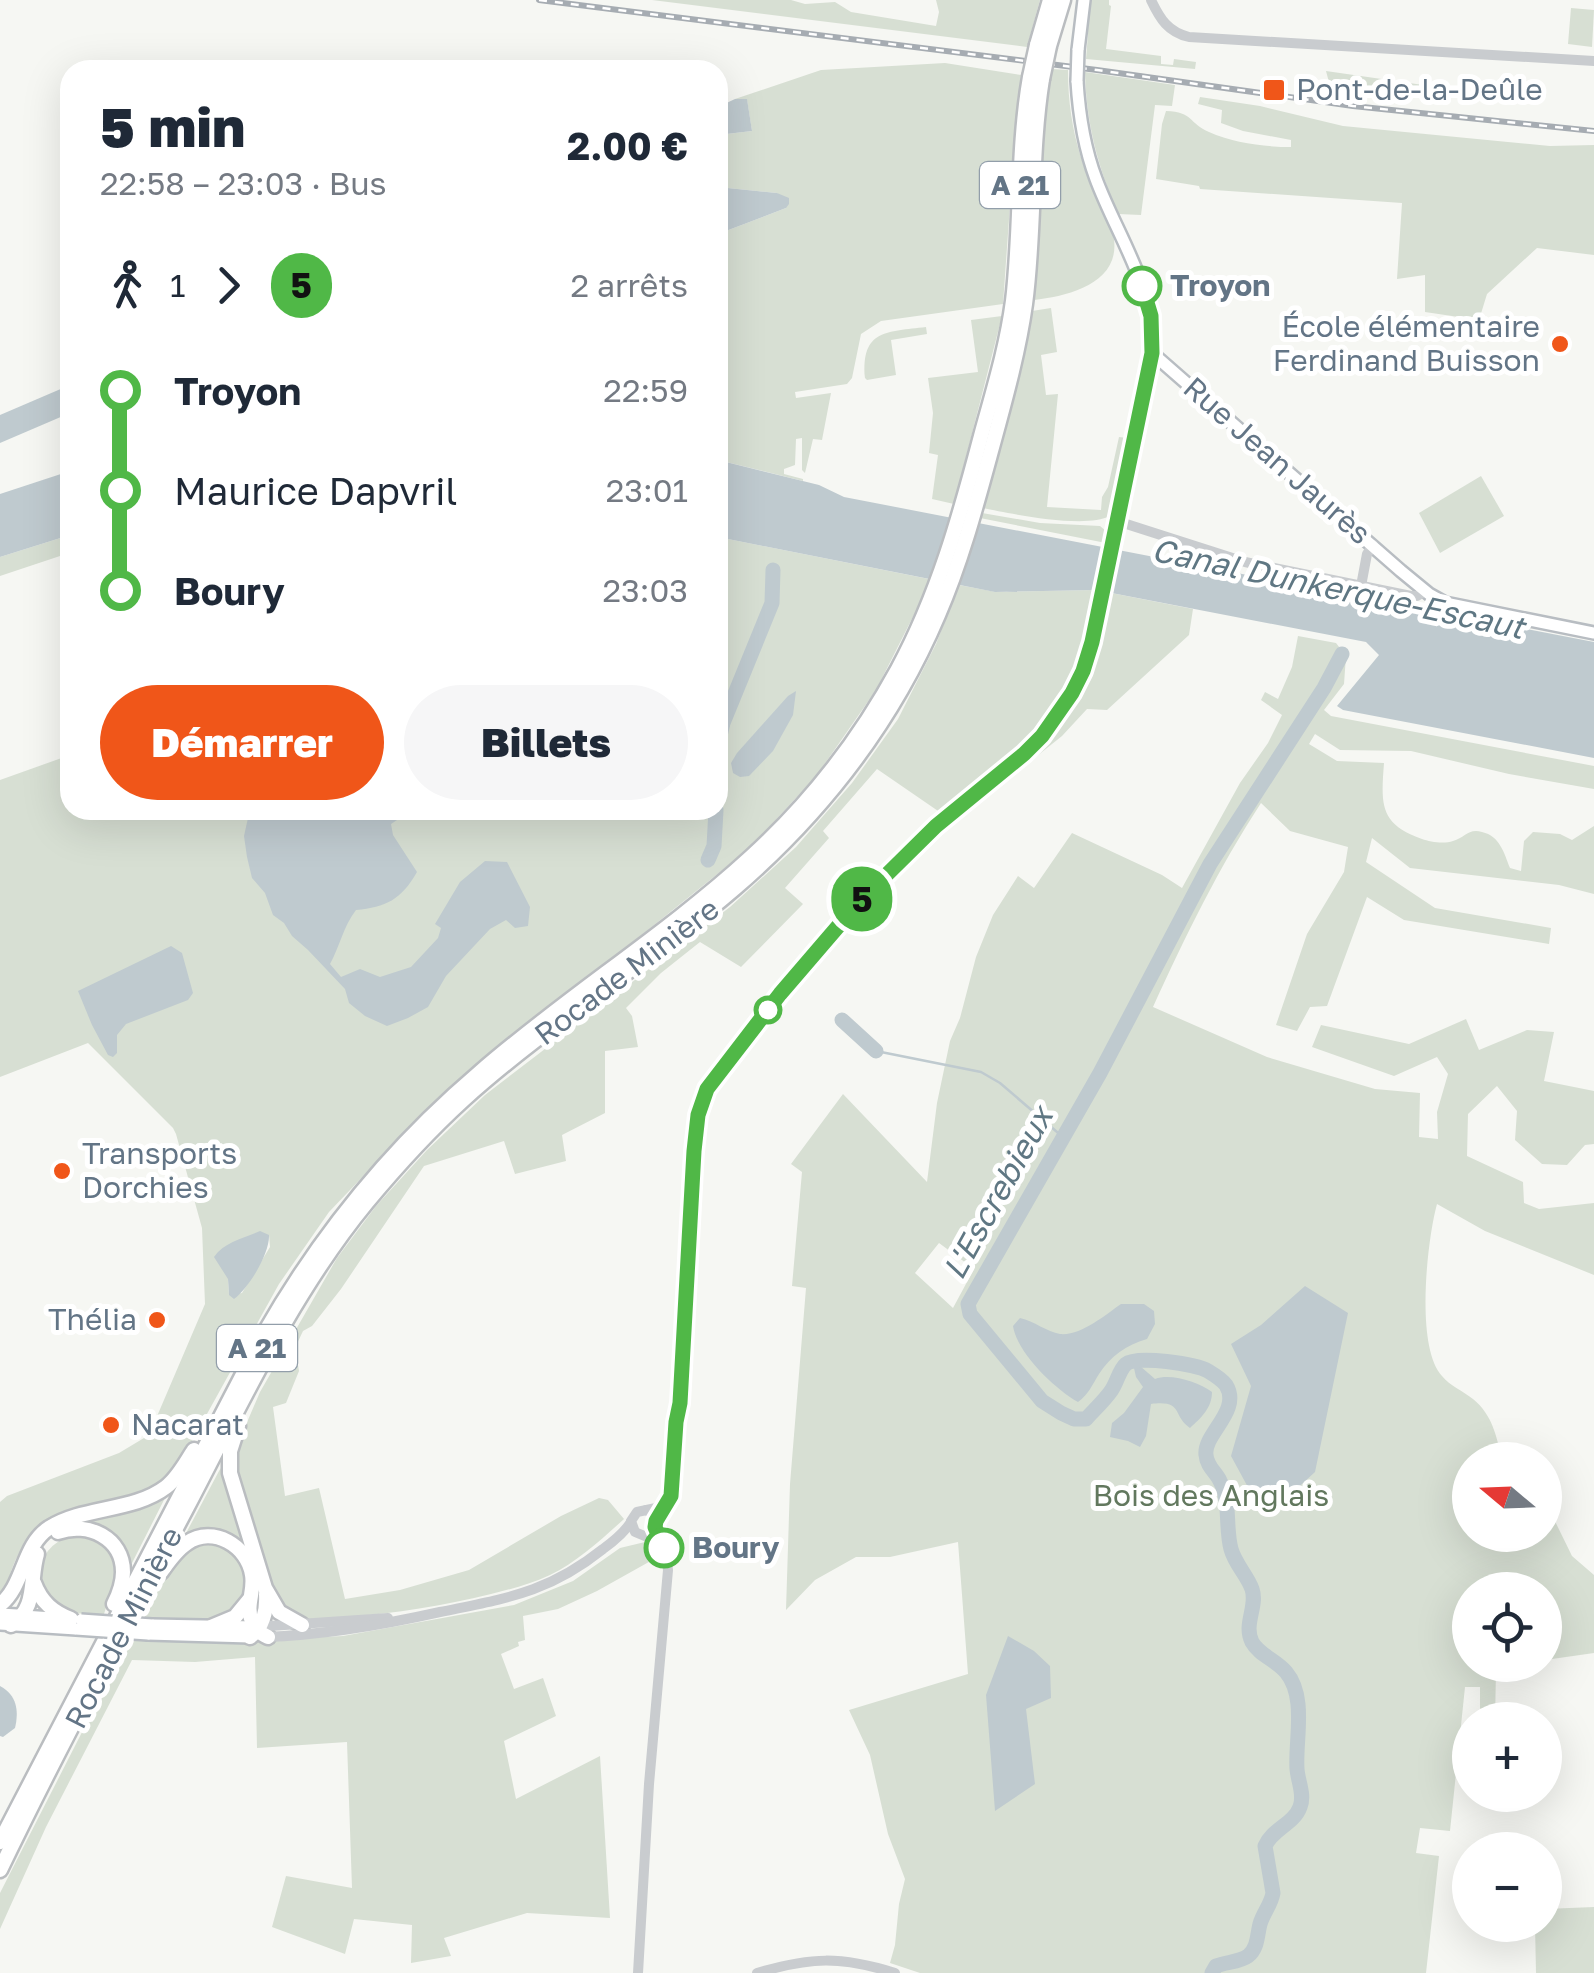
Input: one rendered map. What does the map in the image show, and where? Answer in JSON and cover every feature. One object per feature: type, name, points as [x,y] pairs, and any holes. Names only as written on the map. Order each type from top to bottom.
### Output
[{"type":"highway","name":"Rocade Minière","points":[[0,1870],[271,1347],[312,1277],[348,1227],[397,1168],[456,1107],[733,890],[768,858],[810,816],[879,726],[921,637],[980,465],[1016,318],[1035,142],[1036,78],[1050,0]]},
{"type":"highway","name":"Rocade Minière","points":[[1043,46],[1063,0]]},
{"type":"highway","name":"Rocade Minière","points":[[0,1842],[235,1388],[306,1265],[348,1207],[409,1137],[480,1071],[714,889],[768,842],[813,794],[851,744],[921,637]]},
{"type":"highway","points":[[271,1347],[233,1438],[229,1458],[258,1591],[279,1612],[302,1625]]},
{"type":"highway","points":[[0,1605],[14,1590],[31,1548],[48,1529],[144,1498],[168,1486],[235,1388]]},
{"type":"highway","points":[[13,1620],[32,1596],[34,1566],[40,1548],[49,1538],[76,1528],[102,1535],[113,1544],[121,1559],[122,1580],[90,1665]]},
{"type":"highway","points":[[129,1618],[186,1543],[202,1537],[224,1539],[243,1553],[266,1603],[258,1632]]},
{"type":"highway","points":[[34,1583],[48,1606],[76,1623]]},
{"type":"highway","points":[[13,1620],[14,1590]]},
{"type":"highway","points":[[211,1627],[238,1614],[258,1591]]},
{"type":"main road","points":[[1084,0],[1078,50],[1080,118],[1100,190],[1150,310],[1152,353]]},
{"type":"main road","name":"Rue Jean Jaurès","points":[[1152,353],[1425,591]]},
{"type":"main road","points":[[1425,591],[1445,602],[1594,633]]},
{"type":"main road","points":[[13,1620],[258,1632]]},
{"type":"main road","points":[[150,1629],[211,1627],[258,1632]]},
{"type":"street","points":[[1151,0],[1169,28],[1200,38],[1594,62]]},
{"type":"street","points":[[593,1557],[622,1540],[651,1533],[670,1499],[680,1403],[696,1134],[707,1089],[780,994],[859,902],[936,826],[1024,754],[1066,704],[1090,652],[1152,353]]},
{"type":"street","points":[[1116,525],[1245,562],[1414,597],[1425,591]]},
{"type":"street","points":[[1360,586],[1372,545]]},
{"type":"street","points":[[258,1632],[351,1630],[504,1600],[535,1590],[593,1557],[624,1532],[637,1512],[662,1504],[672,1480]]},
{"type":"street","points":[[636,1973],[667,1562],[653,1514],[646,1510]]},
{"type":"street","points":[[631,1522],[634,1531],[656,1544],[667,1562]]},
{"type":"street","points":[[258,1632],[438,1612]]},
{"type":"street","points":[[756,1973],[797,1962],[829,1960],[856,1962],[895,1973]]},
{"type":"green space","points":[[652,0],[835,2],[851,12],[936,26],[936,0],[1040,0],[1027,47]]},
{"type":"green space","points":[[1091,0],[1109,0],[1111,6],[1106,49],[1161,56],[1161,64],[1173,65],[1174,59],[1196,62],[1195,69],[1086,59]]},
{"type":"green space","points":[[1571,8],[1594,10],[1592,47],[1568,44]]},
{"type":"green space","points":[[945,63],[1021,75],[1003,304],[881,321],[861,334],[852,378],[847,384],[795,392],[796,398],[831,393],[822,440],[813,439],[805,473],[802,438],[796,439],[795,465],[784,469],[784,474],[803,481],[728,462],[728,230],[786,208],[777,193],[728,188],[728,134],[752,131],[747,100],[735,99],[821,70]]},
{"type":"green space","points":[[1052,69],[1068,70],[1075,136],[1113,234],[1114,250],[1110,264],[1091,284],[1063,295],[1034,300],[1045,122]]},
{"type":"green space","points":[[1326,71],[1458,90],[1458,96],[1429,98],[1330,86]]},
{"type":"green space","points":[[1085,72],[1175,85],[1172,106],[1155,105],[1141,215],[1118,214],[1099,162]]},
{"type":"green space","points":[[1200,97],[1260,106],[1343,126],[1550,146],[1594,145],[1594,255],[1537,248],[1487,294],[1479,320],[1425,312],[1425,275],[1397,279],[1402,203],[1200,189],[1156,179],[1166,111],[1182,113],[1202,129],[1228,139],[1291,147],[1291,140],[1221,123],[1222,110],[1198,104]]},
{"type":"green space","points":[[1051,308],[1057,352],[1041,355],[1046,395],[1058,394],[1047,507],[1101,510],[1119,437],[1127,438],[1110,516],[1099,520],[1048,519],[983,508],[1021,372],[1032,311]]},
{"type":"green space","points":[[1002,316],[954,504],[932,499],[938,455],[929,453],[933,413],[928,378],[978,372],[971,320]]},
{"type":"green space","points":[[926,327],[927,334],[891,340],[896,375],[865,378],[867,350],[879,336]]},
{"type":"green space","points":[[1481,476],[1504,516],[1440,553],[1419,513]]},
{"type":"green space","points":[[982,513],[1040,523],[1100,526],[1106,531],[1106,543],[980,518]]},
{"type":"green space","points":[[60,538],[60,556],[0,576],[0,557]]},
{"type":"green space","points":[[728,539],[929,579],[876,690],[817,775],[751,847],[433,1103],[329,1212],[279,1284],[182,1459],[166,1480],[166,1496],[129,1569],[116,1576],[104,1614],[61,1609],[42,1587],[41,1566],[45,1556],[71,1536],[75,1522],[71,1511],[52,1520],[29,1539],[0,1596],[0,1502],[119,1453],[149,1435],[205,1304],[202,1228],[173,1128],[88,1043],[0,1077],[0,780],[60,759],[60,820],[728,820]],"holes":[[[269,1235],[270,1247],[242,1293],[229,1295],[228,1279]]]},
{"type":"green space","points":[[959,585],[996,592],[1096,590],[1193,609],[1189,635],[1107,710],[1087,709],[1062,736],[1012,776],[1002,762],[941,813],[877,769],[823,831],[829,838],[785,888],[803,904],[741,967],[700,942],[626,1008],[632,1016],[638,1047],[605,1051],[605,1113],[562,1135],[566,1161],[515,1174],[504,1141],[424,1166],[341,1289],[312,1326],[303,1331],[295,1348],[299,1371],[286,1403],[273,1407],[285,1496],[319,1488],[345,1599],[400,1590],[469,1570],[599,1498],[608,1500],[624,1519],[570,1564],[528,1584],[437,1605],[307,1620],[292,1616],[280,1605],[258,1540],[248,1544],[238,1556],[246,1577],[244,1598],[232,1611],[213,1621],[141,1619],[166,1575],[186,1552],[184,1537],[239,1441],[260,1392],[337,1258],[376,1206],[485,1095],[730,907],[796,847],[852,783],[898,719],[936,644]]},
{"type":"green space","name":"Bois des Anglais","points":[[1298,636],[1336,643],[1346,656],[1344,684],[1324,710],[1331,716],[1594,766],[1594,789],[1411,751],[1340,750],[1315,734],[1309,744],[1337,761],[1384,763],[1383,801],[1390,819],[1422,839],[1445,842],[1473,831],[1482,832],[1497,841],[1510,868],[1521,871],[1524,841],[1533,832],[1560,834],[1572,840],[1594,826],[1594,894],[1559,885],[1410,868],[1372,838],[1366,862],[1435,908],[1551,928],[1549,944],[1404,920],[1367,897],[1327,1006],[1310,1007],[1297,1031],[1276,1025],[1307,934],[1344,872],[1348,847],[1290,831],[1261,803],[1203,903],[1153,1007],[1267,1057],[1375,1089],[1420,1093],[1419,1137],[1438,1139],[1437,1112],[1448,1074],[1437,1057],[1394,1076],[1312,1047],[1321,1025],[1409,1044],[1466,1019],[1479,1050],[1527,1030],[1554,1032],[1544,1081],[1594,1091],[1594,1144],[1585,1145],[1567,1165],[1542,1164],[1515,1140],[1517,1111],[1497,1086],[1468,1114],[1467,1156],[1523,1182],[1524,1203],[1539,1209],[1594,1203],[1594,1275],[1485,1231],[1437,1204],[1427,1267],[1426,1318],[1428,1342],[1442,1376],[1485,1412],[1498,1442],[1452,1442],[1452,1552],[1562,1552],[1562,1536],[1572,1556],[1594,1575],[1594,1653],[1562,1658],[1562,1572],[1452,1572],[1452,1682],[1496,1682],[1495,1702],[1480,1702],[1480,1687],[1465,1687],[1463,1702],[1452,1702],[1450,1831],[1420,1828],[1416,1853],[1439,1856],[1426,1973],[920,1973],[890,1963],[905,1879],[888,1834],[870,1755],[849,1710],[968,1674],[958,1542],[890,1557],[856,1557],[815,1580],[786,1610],[790,1484],[806,1288],[792,1286],[802,1172],[791,1164],[843,1094],[927,1182],[950,1041],[993,915],[1018,876],[1034,888],[1072,833],[1182,888],[1282,715],[1261,700],[1265,692],[1278,699],[1292,667]],"holes":[[[939,1243],[974,1269],[953,1308],[915,1273]]]},
{"type":"green space","points":[[645,1542],[656,1558],[558,1609],[523,1616],[525,1640],[501,1654],[514,1689],[543,1678],[556,1716],[504,1741],[516,1799],[600,1756],[610,1918],[527,1913],[444,1938],[451,1956],[411,1963],[412,1925],[354,1919],[345,1954],[272,1927],[286,1876],[352,1888],[347,1742],[257,1748],[255,1657],[195,1662],[132,1660],[46,1827],[0,1929],[0,1893],[129,1640],[202,1643],[343,1636],[514,1605],[573,1581],[620,1548]]},
{"type":"green space","points":[[1594,1907],[1594,1973],[1536,1973],[1535,1942],[1562,1942],[1562,1908]]},
{"type":"shaded area","points":[[747,99],[752,131],[728,134],[728,102]]},
{"type":"shaded area","points":[[728,188],[777,193],[789,198],[786,208],[728,230]]},
{"type":"shaded area","points":[[60,389],[60,417],[0,443],[0,415]]},
{"type":"shaded area","points":[[728,462],[819,485],[844,497],[1594,642],[1594,758],[1343,710],[1337,706],[1379,655],[1366,642],[1096,590],[995,592],[728,539]]},
{"type":"shaded area","points":[[60,474],[60,538],[0,557],[0,494]]},
{"type":"shaded area","points":[[796,691],[793,715],[773,751],[749,776],[733,773],[731,763],[737,753]]},
{"type":"shaded area","points":[[248,820],[397,820],[391,824],[393,835],[417,872],[392,900],[356,910],[330,964],[341,977],[360,969],[380,977],[411,967],[438,938],[441,928],[435,924],[460,882],[485,861],[507,862],[530,907],[528,926],[515,928],[506,920],[490,929],[446,976],[428,1007],[387,1026],[349,1003],[345,989],[273,915],[265,893],[252,878],[244,836]]},
{"type":"shaded area","points":[[171,946],[182,953],[193,993],[188,1000],[126,1024],[117,1035],[117,1053],[113,1057],[108,1055],[78,991]]},
{"type":"shaded area","points":[[260,1231],[269,1235],[266,1251],[252,1279],[234,1299],[229,1295],[228,1279],[214,1257],[229,1244]]},
{"type":"shaded area","points":[[1305,1286],[1348,1313],[1315,1472],[1291,1494],[1256,1502],[1231,1456],[1251,1386],[1231,1344],[1261,1325]]},
{"type":"shaded area","points":[[1121,1304],[1144,1304],[1154,1311],[1155,1324],[1147,1339],[1126,1348],[1109,1362],[1078,1402],[1038,1369],[1013,1326],[1020,1318],[1055,1333],[1068,1334],[1092,1324]]},
{"type":"shaded area","points":[[1140,1366],[1155,1379],[1169,1377],[1199,1385],[1212,1392],[1212,1398],[1190,1428],[1173,1407],[1151,1404],[1146,1436],[1140,1447],[1110,1437],[1112,1423],[1143,1387],[1134,1368]]},
{"type":"shaded area","points":[[1008,1636],[1050,1666],[1051,1698],[1026,1709],[1035,1784],[995,1811],[986,1695]]},
{"type":"shaded area","points":[[0,1686],[10,1694],[16,1710],[15,1728],[3,1737],[0,1736]]},
{"type":"waterway","points":[[728,711],[772,603],[773,570]]},
{"type":"waterway","name":"L'Escrebieux","points":[[1212,1973],[1216,1966],[1245,1958],[1254,1949],[1273,1893],[1265,1846],[1297,1813],[1302,1798],[1297,1769],[1296,1694],[1286,1672],[1252,1642],[1252,1589],[1233,1554],[1223,1489],[1207,1459],[1207,1447],[1226,1413],[1230,1395],[1223,1382],[1201,1368],[1132,1361],[1086,1419],[1074,1419],[1042,1401],[970,1314],[968,1304],[1100,1073],[1210,864],[1342,654]]},
{"type":"waterway","points":[[708,860],[714,846],[715,820]]},
{"type":"waterway","points":[[842,1020],[876,1051]]},
{"type":"waterway","points":[[876,1051],[981,1072],[1000,1083],[1064,1138]]},
{"type":"railway","points":[[539,0],[1353,106],[1594,131]]},
{"type":"bus line","name":"5","points":[[664,1548],[655,1527],[672,1488],[694,1151],[701,1102],[719,1070],[853,909],[936,826],[1024,754],[1042,736],[1072,693],[1090,652],[1152,353],[1151,316],[1142,286]]},
{"type":"place","name":"Pont-de-la-Deûle","points":[[1274,90]]},
{"type":"place","name":"Troyon","points":[[1142,286]]},
{"type":"place","name":"École élémentaire Ferdinand Buisson","points":[[1560,344]]},
{"type":"place","name":"Transports Dorchies","points":[[62,1171]]},
{"type":"place","name":"Thélia","points":[[157,1320]]},
{"type":"place","name":"Nacarat","points":[[111,1425]]},
{"type":"place","name":"Boury","points":[[664,1548]]},
{"type":"water label","name":"Canal Dunkerque-Escaut","points":[[1338,589]]}]
